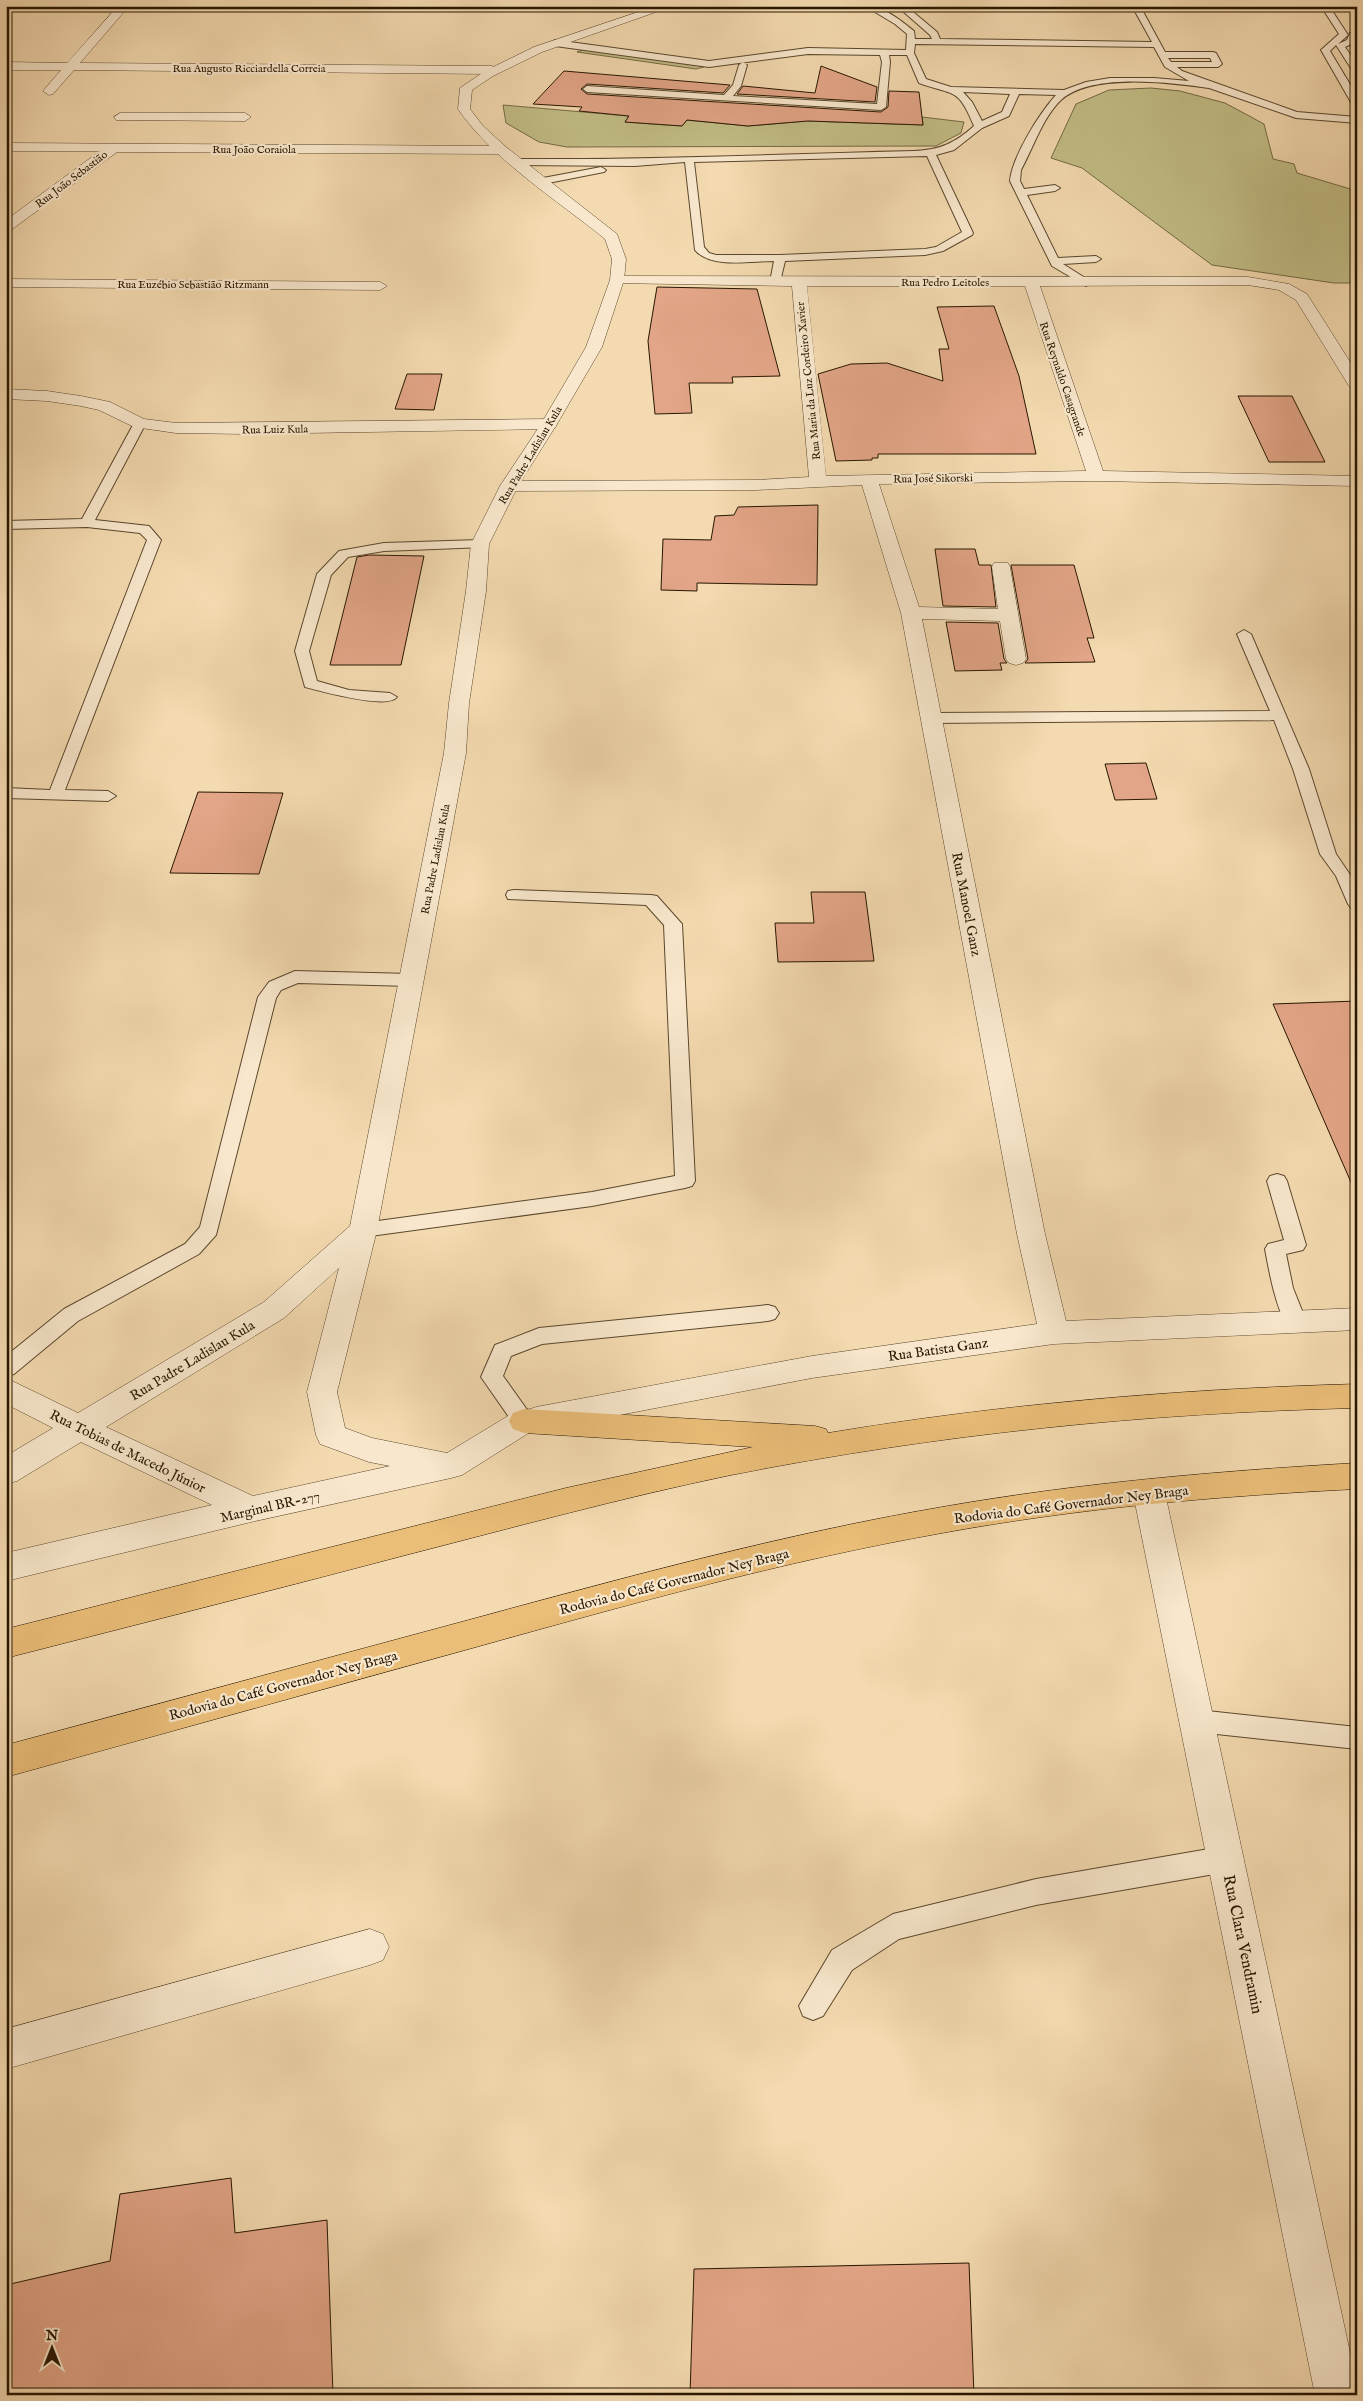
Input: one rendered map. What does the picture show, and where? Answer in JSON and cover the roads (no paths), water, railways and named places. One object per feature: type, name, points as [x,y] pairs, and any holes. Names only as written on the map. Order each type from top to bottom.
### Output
[{"type":"highway","points":[[6,1644],[632,1484],[733,1463],[859,1440],[1037,1415],[1169,1403],[1357,1396]]},
{"type":"highway","points":[[524,1421],[859,1440]]},
{"type":"highway","name":"Rodovia do Café Governador Ney Braga","points":[[6,1761],[732,1564],[888,1530],[1020,1508],[1149,1493],[1293,1479],[1357,1476]]},
{"type":"street","points":[[49,90],[124,6]]},
{"type":"street","name":"Rua Padre Ladislau Kula","points":[[451,1466],[369,1450],[331,1435],[322,1392],[363,1230],[455,753],[458,702],[476,591],[480,544],[509,486],[549,424],[594,347],[616,280],[619,259],[612,237],[478,130],[464,109],[466,88],[492,70],[547,46],[668,6]]},
{"type":"street","name":"Rua Augusto Ricciardella Correia","points":[[6,66],[492,70]]},
{"type":"street","points":[[120,117],[245,117]]},
{"type":"street","points":[[169,148],[186,117]]},
{"type":"street","name":"Rua João Coraiola","points":[[6,147],[501,150]]},
{"type":"street","name":"Rua João Sebastião","points":[[6,227],[113,148]]},
{"type":"street","name":"Rua Pedro Leitoles","points":[[616,280],[1086,283],[1248,281],[1272,284],[1294,290],[1302,297],[1357,386]]},
{"type":"street","name":"Rua Maria da Luz Cordeiro Xavier","points":[[799,282],[818,481]]},
{"type":"street","name":"Rua Reynaldo Casagrande","points":[[1031,282],[1096,476]]},
{"type":"street","name":"Rua Euzébio Sebastião Ritzmann","points":[[6,283],[380,286]]},
{"type":"street","name":"Rua Luiz Kula","points":[[6,394],[47,396],[81,401],[104,406],[140,423],[176,428],[246,429],[549,424]]},
{"type":"street","name":"Rua José Sikorski","points":[[509,486],[756,485],[870,478],[1096,476],[1357,481]]},
{"type":"street","name":"Rua Manoel Ganz","points":[[870,478],[911,613],[1030,1234],[1054,1333]]},
{"type":"street","points":[[1001,567],[1016,659]]},
{"type":"street","points":[[911,613],[1009,615]]},
{"type":"street","name":"Rua Padre Ladislau Kula","points":[[6,1472],[274,1310],[363,1230]]},
{"type":"street","name":"Rua Batista Ganz","points":[[524,1421],[812,1367],[1054,1333],[1357,1319]]},
{"type":"street","name":"Rua Tobias de Macedo Júnior","points":[[6,1390],[80,1428],[251,1509]]},
{"type":"street","name":"Marginal BR-277","points":[[6,1567],[251,1509],[451,1466],[524,1421]]},
{"type":"street","name":"Rua Clara Vendramin","points":[[1149,1493],[1337,2395]]},
{"type":"street","points":[[6,2050],[370,1947]]},
{"type":"lane","points":[[869,6],[907,28],[911,33],[909,41],[910,53],[922,81],[954,89],[1065,93]]},
{"type":"lane","points":[[901,6],[934,34],[937,42]]},
{"type":"lane","points":[[1136,6],[1159,45],[1168,65],[1179,73],[1210,86],[1296,115],[1357,120]]},
{"type":"lane","points":[[1331,7],[1357,8]]},
{"type":"lane","points":[[1331,7],[1355,36],[1351,41],[1340,46],[1357,71]]},
{"type":"lane","points":[[1331,7],[1344,35],[1325,50],[1357,104]]},
{"type":"lane","points":[[909,41],[1159,45]]},
{"type":"lane","points":[[547,46],[709,64],[793,52],[885,57],[913,62]]},
{"type":"lane","points":[[547,46],[707,72],[761,61],[885,57],[910,53]]},
{"type":"lane","points":[[1164,55],[1213,55],[1218,64],[1168,65]]},
{"type":"lane","points":[[588,89],[881,107],[885,57]]},
{"type":"lane","points":[[726,98],[737,86],[734,78],[743,65]]},
{"type":"lane","points":[[1086,283],[1054,261],[1015,181],[1016,170],[1058,98],[1073,88],[1125,80],[1159,79],[1210,86]]},
{"type":"lane","points":[[954,89],[965,96],[970,103],[980,126]]},
{"type":"lane","points":[[517,162],[635,163],[689,159],[931,154],[957,147],[980,126],[1006,114],[1015,92]]},
{"type":"lane","points":[[689,159],[699,248],[706,256],[716,258],[780,258],[925,252],[939,249],[968,233],[931,154]]},
{"type":"lane","points":[[543,181],[635,163]]},
{"type":"lane","points":[[1020,193],[1055,188]]},
{"type":"lane","points":[[775,282],[780,258]]},
{"type":"lane","points":[[1054,261],[1096,258]]},
{"type":"lane","points":[[87,523],[140,423]]},
{"type":"lane","points":[[6,525],[87,523],[144,529],[154,540],[56,794]]},
{"type":"lane","points":[[390,697],[349,694],[310,684],[302,651],[324,574],[344,554],[384,547],[480,544]]},
{"type":"lane","points":[[1244,634],[1280,715],[1328,854],[1344,876],[1357,904]]},
{"type":"lane","points":[[931,718],[1280,715]]},
{"type":"lane","points":[[6,793],[108,796]]},
{"type":"lane","points":[[363,1230],[592,1199],[685,1181],[673,924],[651,900],[514,895]]},
{"type":"lane","points":[[6,1368],[72,1315],[192,1249],[209,1230],[266,997],[275,986],[295,977],[411,980]]},
{"type":"lane","points":[[1277,1181],[1296,1245],[1274,1249],[1283,1288],[1296,1323]]},
{"type":"lane","points":[[524,1421],[492,1378],[503,1351],[539,1336],[768,1313]]},
{"type":"lane","points":[[1198,1721],[1357,1738]]},
{"type":"lane","points":[[813,2006],[842,1960],[892,1928],[1036,1892],[1226,1859]]}]
